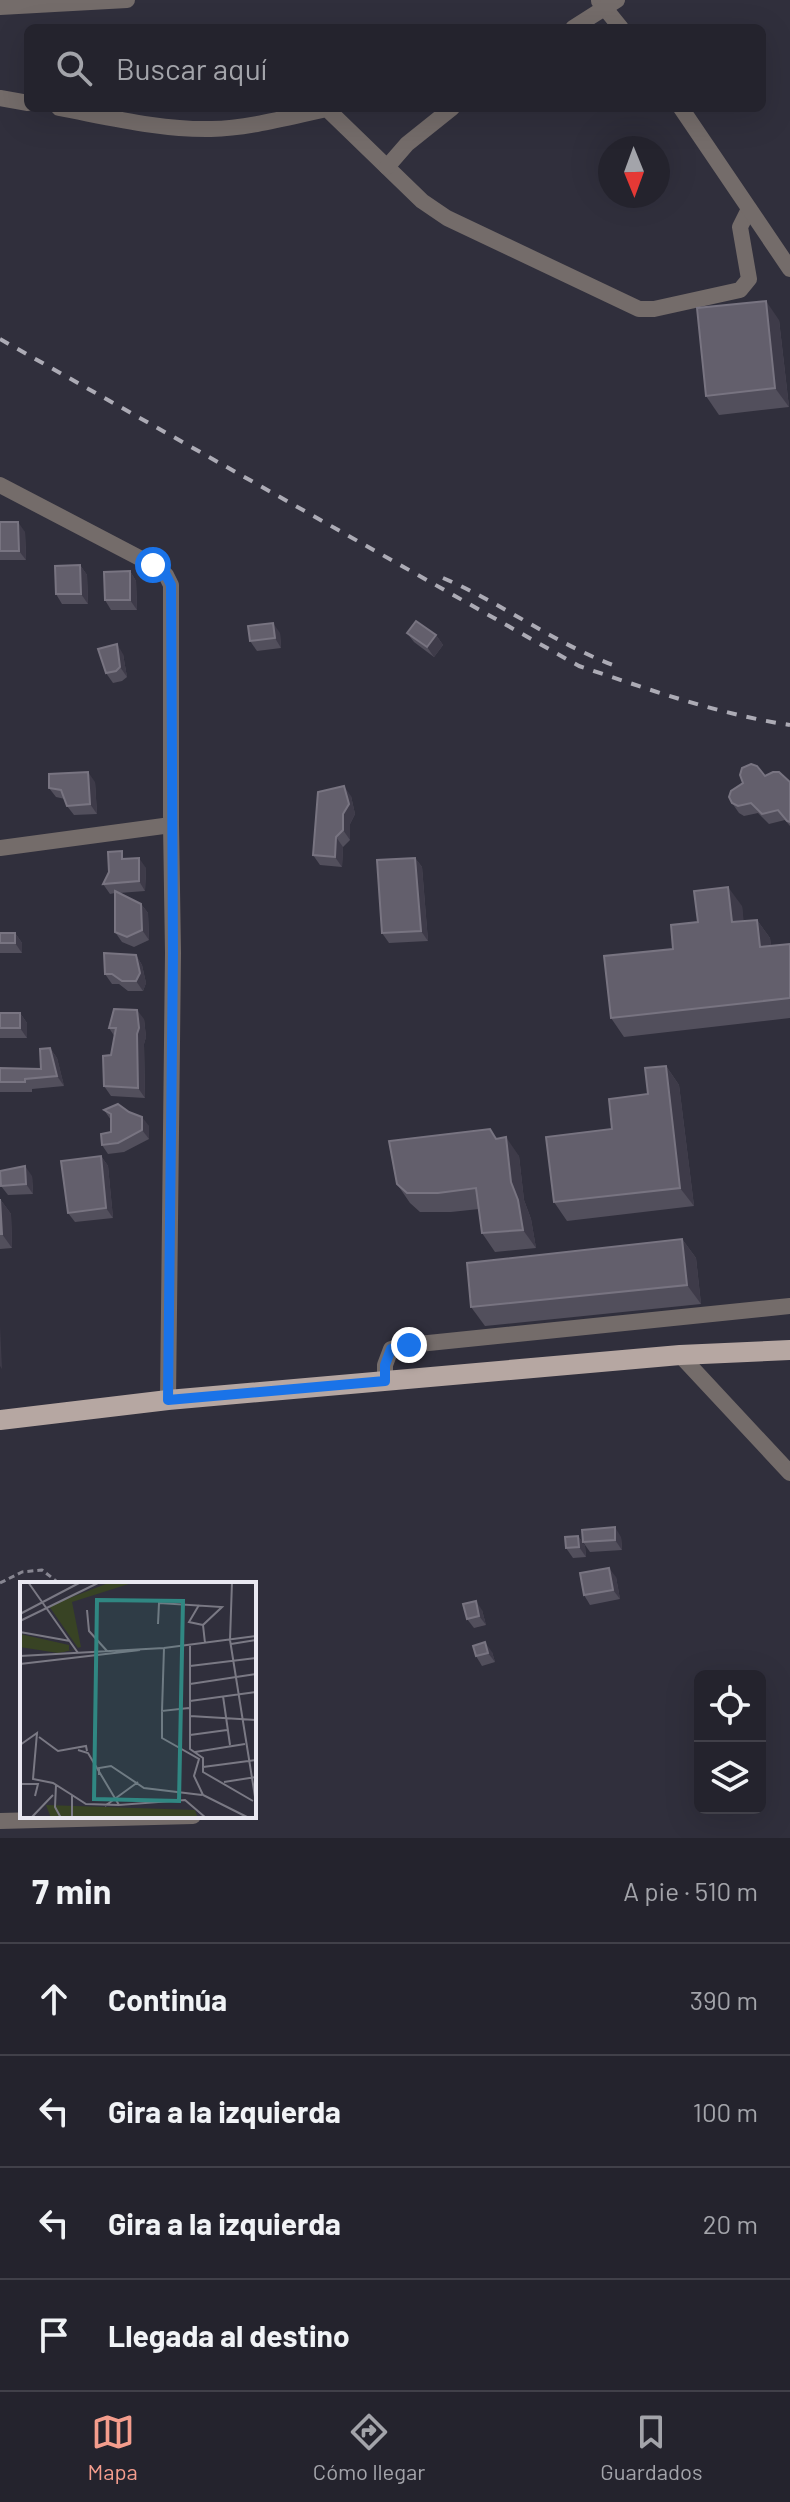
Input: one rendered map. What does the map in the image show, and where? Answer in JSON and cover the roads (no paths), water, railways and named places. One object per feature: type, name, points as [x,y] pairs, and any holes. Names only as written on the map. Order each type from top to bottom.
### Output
[{"type":"main road","points":[[0,1420],[168,1400],[680,1355],[790,1350]]},
{"type":"street","points":[[0,7],[127,0]]},
{"type":"street","points":[[578,24],[607,3],[619,24]]},
{"type":"street","points":[[0,98],[24,102]]},
{"type":"street","points":[[83,112],[180,128],[212,129],[312,112]]},
{"type":"street","points":[[330,112],[422,201],[447,218],[639,309],[669,306],[740,290],[746,285],[749,279],[740,227],[749,209]]},
{"type":"street","points":[[387,167],[407,144],[447,112]]},
{"type":"street","points":[[684,112],[790,269]]},
{"type":"street","points":[[0,485],[153,565],[166,575],[171,585],[173,969],[168,1400]]},
{"type":"street","points":[[0,848],[171,825]]},
{"type":"street","points":[[385,1381],[385,1365],[391,1349],[409,1345],[790,1306]]},
{"type":"street","points":[[680,1355],[790,1473]]},
{"type":"street","points":[[0,1821],[116,1818]]},
{"type":"railway","points":[[0,339],[579,666],[709,708],[790,725]]},
{"type":"railway","points":[[443,578],[575,648],[621,668]]}]
